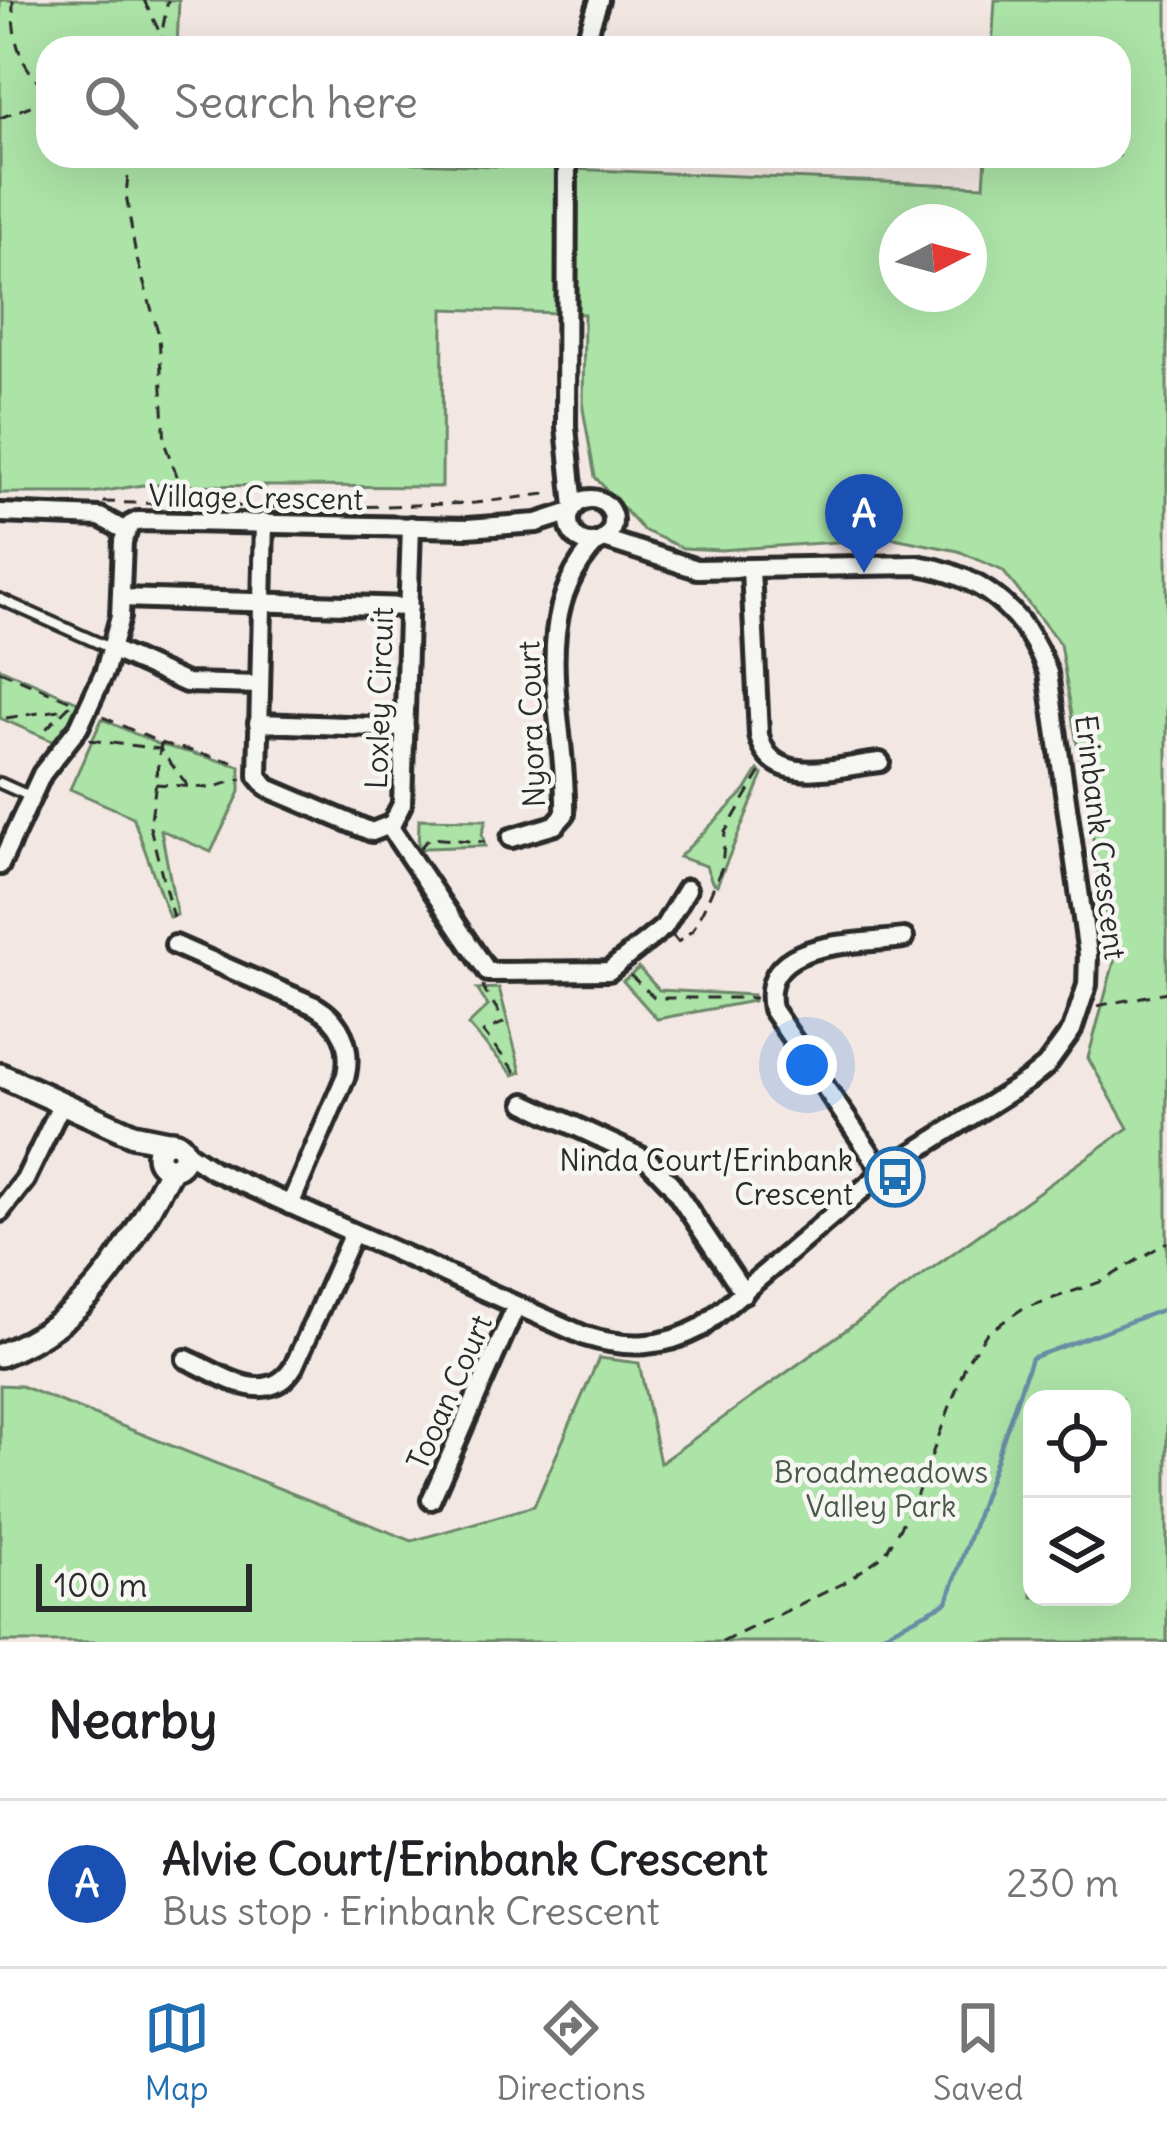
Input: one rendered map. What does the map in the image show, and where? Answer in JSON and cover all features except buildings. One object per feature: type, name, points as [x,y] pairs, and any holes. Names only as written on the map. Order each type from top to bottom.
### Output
[{"type":"street","points":[[587,36],[599,0]]},
{"type":"street","points":[[567,168],[574,535],[600,541],[613,520]]},
{"type":"street","points":[[569,452],[595,500]]},
{"type":"street","points":[[572,503],[595,500],[608,507],[613,520],[645,553]]},
{"type":"street","name":"Village Crescent","points":[[537,523],[572,503]]},
{"type":"street","points":[[0,513],[100,517],[126,531]]},
{"type":"street","name":"Village Crescent","points":[[0,865],[30,797],[72,736],[113,650],[126,531],[147,518],[411,526],[537,523],[574,535]]},
{"type":"street","name":"Loxley Circuit","points":[[264,522],[258,776],[268,788],[365,830],[388,826],[402,804],[411,526]]},
{"type":"street","name":"Nyora Court","points":[[511,838],[555,825],[565,814],[554,633],[572,574],[574,535]]},
{"type":"street","name":"Nyora Court","points":[[572,574],[600,541]]},
{"type":"street","name":"Erinbank Crescent","points":[[0,1076],[133,1135],[169,1157],[213,1170],[585,1336],[628,1346],[685,1336],[744,1293],[883,1172],[1030,1079],[1060,1048],[1083,1003],[1088,954],[1052,692],[1041,654],[1024,624],[992,592],[939,568],[698,569],[600,541]]},
{"type":"street","points":[[751,569],[758,735],[768,759],[782,768],[802,770],[880,762]]},
{"type":"street","points":[[122,598],[409,607]]},
{"type":"street","points":[[113,650],[186,683],[260,685]]},
{"type":"street","points":[[258,723],[405,728]]},
{"type":"street","points":[[388,826],[488,972],[616,968],[664,926],[686,889]]},
{"type":"street","points":[[883,1172],[779,1021],[770,998],[774,973],[792,956],[904,938]]},
{"type":"street","points":[[176,945],[315,1006],[342,1032],[348,1054],[346,1076],[290,1204]]},
{"type":"street","points":[[0,1212],[26,1180],[62,1103]]},
{"type":"street","points":[[525,1103],[648,1160],[671,1184],[744,1293]]},
{"type":"street","points":[[0,1355],[58,1324],[116,1268],[147,1213],[169,1157]]},
{"type":"street","points":[[186,1359],[259,1389],[281,1383],[294,1366],[353,1233]]},
{"type":"street","name":"Tooan Court","points":[[431,1500],[516,1306]]},
{"type":"lane","points":[[0,599],[113,650]]},
{"type":"lane","points":[[0,783],[30,797]]},
{"type":"path","points":[[13,0],[17,49],[36,78]]},
{"type":"path","points":[[144,0],[160,34]]},
{"type":"path","points":[[160,34],[168,0]]},
{"type":"path","points":[[0,118],[36,104]]},
{"type":"path","points":[[129,168],[126,196],[136,256],[159,335],[165,446],[186,502]]},
{"type":"path","points":[[99,502],[316,509],[572,503]]},
{"type":"path","points":[[0,670],[73,702],[42,733]]},
{"type":"path","points":[[6,718],[68,709]]},
{"type":"path","points":[[101,716],[160,746],[188,786]]},
{"type":"path","points":[[72,736],[85,746],[89,739],[160,746],[242,764]]},
{"type":"path","points":[[160,746],[150,838],[173,918]]},
{"type":"path","points":[[664,926],[678,942],[693,930],[722,867],[725,832],[761,771]]},
{"type":"path","points":[[155,784],[210,788],[242,779]]},
{"type":"path","points":[[409,856],[429,838],[485,842]]},
{"type":"path","points":[[616,968],[654,997],[770,998]]},
{"type":"path","points":[[488,972],[482,986],[499,1005],[503,1023],[483,1032],[518,1075]]},
{"type":"path","points":[[1083,1003],[1104,1007],[1167,992]]},
{"type":"path","points":[[722,1642],[844,1583],[885,1554],[914,1502],[967,1361],[987,1333],[1022,1310],[1103,1281],[1167,1242]]},
{"type":"green space","name":"Broadmeadows Valley Park","points":[[0,0],[179,0],[178,36],[36,36],[36,168],[543,168],[984,186],[985,168],[1131,168],[1131,36],[993,36],[995,0],[1167,0],[1167,1642],[0,1642],[0,1385],[21,1386],[412,1541],[534,1506],[599,1358],[639,1363],[660,1463],[1128,1128],[1088,1058],[1114,962],[1060,644],[1003,571],[958,551],[894,538],[721,550],[683,548],[643,530],[595,477],[583,409],[584,314],[443,309],[442,487],[143,485],[92,493],[0,493]]},
{"type":"green space","points":[[0,668],[80,703],[57,743],[0,718]]},
{"type":"green space","points":[[102,719],[158,744],[240,766],[240,792],[211,852],[161,830],[177,915],[169,917],[133,817],[70,789]]},
{"type":"green space","points":[[758,770],[763,775],[717,885],[706,866],[679,857],[745,791]]},
{"type":"green space","points":[[419,819],[486,820],[485,846],[426,848],[418,853]]},
{"type":"green space","points":[[639,968],[659,990],[753,995],[753,1001],[657,1019],[623,981]]},
{"type":"green space","points":[[499,988],[521,1072],[513,1075],[468,1025],[488,1006],[477,989]]},
{"type":"waterway","points":[[868,1642],[947,1602],[1031,1358],[1167,1308]]},
{"type":"place","name":"Alvie Court/Erinbank Crescent","points":[[864,573]]},
{"type":"place","name":"Ninda Court/Erinbank Crescent","points":[[895,1177]]}]
